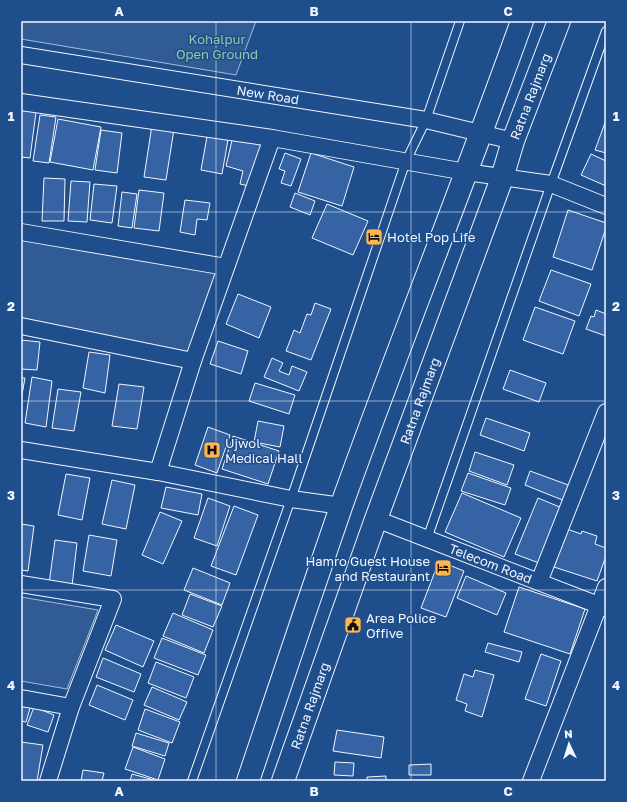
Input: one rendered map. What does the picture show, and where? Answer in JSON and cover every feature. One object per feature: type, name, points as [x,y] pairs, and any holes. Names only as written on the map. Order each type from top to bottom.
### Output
[{"type":"highway","points":[[248,781],[342,506],[413,311],[481,134],[522,21]]},
{"type":"highway","name":"Ratna Rajmarg","points":[[283,781],[376,519],[502,178],[513,141],[559,21]]},
{"type":"street","name":"New Road","points":[[21,55],[426,120],[513,141]]},
{"type":"street","points":[[21,102],[272,138],[502,178],[551,184],[606,206]]},
{"type":"street","points":[[158,472],[193,361],[272,138]]},
{"type":"street","points":[[21,232],[226,268]]},
{"type":"street","points":[[21,326],[193,361]]},
{"type":"street","points":[[539,582],[606,412]]},
{"type":"street","points":[[21,450],[158,472],[291,499],[342,506]]},
{"type":"street","name":"Telecom Road","points":[[376,519],[603,607]]},
{"type":"street","points":[[21,584],[113,599],[71,707],[48,781]]},
{"type":"street","points":[[531,781],[603,607],[606,587]]},
{"type":"street","points":[[21,698],[71,707]]},
{"type":"lane","points":[[192,781],[291,499],[406,161],[426,120],[460,21]]},
{"type":"lane","points":[[427,539],[606,31]]},
{"type":"shaded area","name":"Kohalpur Open Ground","points":[[21,21],[256,21],[236,75],[21,39]]},
{"type":"shaded area","points":[[21,232],[226,267],[193,361],[21,326]]},
{"type":"shaded area","points":[[21,597],[98,610],[67,689],[21,681]]},
{"type":"building","points":[[21,109],[36,112],[30,158],[21,157]]},
{"type":"building","points":[[40,115],[56,117],[49,163],[33,161]]},
{"type":"building","points":[[58,119],[101,127],[93,170],[50,162]]},
{"type":"building","points":[[606,120],[606,153],[595,150]]},
{"type":"building","points":[[152,125],[174,129],[166,180],[144,177]]},
{"type":"building","points":[[101,130],[122,133],[117,173],[95,170]]},
{"type":"building","points":[[208,131],[229,134],[222,174],[201,170]]},
{"type":"building","points":[[233,136],[264,144],[253,187],[240,184],[243,171],[226,166]]},
{"type":"building","points":[[285,153],[301,159],[291,186],[281,183],[285,171],[279,169]]},
{"type":"building","points":[[311,153],[354,167],[342,206],[298,192]]},
{"type":"building","points":[[591,154],[606,161],[606,186],[581,175]]},
{"type":"building","points":[[44,178],[65,179],[64,221],[42,221]]},
{"type":"building","points":[[71,181],[90,182],[87,222],[68,221]]},
{"type":"building","points":[[94,184],[117,186],[112,223],[90,220]]},
{"type":"building","points":[[139,190],[164,193],[159,231],[134,228]]},
{"type":"building","points":[[122,192],[137,194],[132,228],[118,226]]},
{"type":"building","points":[[295,193],[315,201],[310,215],[290,207]]},
{"type":"building","points":[[185,200],[210,203],[207,220],[197,219],[195,235],[180,232]]},
{"type":"building","points":[[327,204],[368,221],[353,255],[312,238]]},
{"type":"building","points":[[568,210],[606,223],[606,228],[592,270],[553,257]]},
{"type":"building","points":[[551,270],[591,284],[579,316],[539,301]]},
{"type":"building","points":[[238,294],[271,307],[259,338],[226,324]]},
{"type":"building","points":[[315,303],[331,309],[311,360],[286,351],[294,330],[300,333],[307,314],[311,315]]},
{"type":"building","points":[[535,307],[575,321],[563,354],[523,340]]},
{"type":"building","points":[[596,310],[606,314],[606,336],[586,329],[591,316],[594,317]]},
{"type":"building","points":[[21,340],[40,342],[37,370],[21,369]]},
{"type":"building","points":[[218,341],[248,351],[241,374],[210,364]]},
{"type":"building","points":[[89,352],[110,355],[105,393],[83,388]]},
{"type":"building","points":[[272,358],[283,363],[279,371],[289,375],[292,366],[307,372],[299,391],[264,377]]},
{"type":"building","points":[[510,370],[546,383],[539,402],[503,389]]},
{"type":"building","points":[[32,377],[52,381],[46,427],[25,423]]},
{"type":"building","points":[[21,378],[25,378],[21,400]]},
{"type":"building","points":[[255,383],[295,395],[289,414],[249,401]]},
{"type":"building","points":[[119,384],[144,387],[137,429],[112,426]]},
{"type":"building","points":[[58,389],[81,392],[74,431],[52,428]]},
{"type":"building","points":[[486,418],[530,433],[524,451],[480,435]]},
{"type":"building","points":[[258,421],[284,426],[280,447],[254,442]]},
{"type":"building","name":"Ujwol Medical Hall","points":[[208,427],[230,435],[217,473],[195,465]]},
{"type":"building","points":[[233,436],[279,451],[268,484],[222,469]]},
{"type":"building","points":[[475,452],[514,465],[507,485],[469,471]]},
{"type":"building","points":[[530,471],[571,486],[565,501],[525,485]]},
{"type":"building","points":[[468,473],[511,488],[505,505],[461,491]]},
{"type":"building","points":[[66,474],[90,478],[82,520],[58,515]]},
{"type":"building","points":[[112,480],[135,485],[126,529],[102,524]]},
{"type":"building","points":[[166,487],[202,494],[198,515],[161,508]]},
{"type":"building","points":[[462,493],[521,518],[504,557],[445,532]]},
{"type":"building","points":[[208,498],[230,506],[217,546],[194,538]]},
{"type":"building","points":[[538,498],[562,508],[539,563],[515,554]]},
{"type":"building","points":[[234,506],[258,515],[236,575],[211,566]]},
{"type":"building","points":[[160,512],[182,521],[163,564],[142,555]]},
{"type":"building","points":[[21,524],[34,526],[28,571],[21,570]]},
{"type":"building","points":[[567,529],[581,534],[582,531],[597,536],[595,544],[606,548],[606,556],[597,581],[554,567]]},
{"type":"building","points":[[89,535],[117,540],[111,576],[83,571]]},
{"type":"building","points":[[55,540],[77,543],[72,586],[49,584]]},
{"type":"building","points":[[439,561],[464,571],[446,617],[421,608]]},
{"type":"building","points":[[193,568],[230,583],[222,605],[184,590]]},
{"type":"building","points":[[466,576],[506,593],[497,615],[457,598]]},
{"type":"building","points":[[519,587],[585,609],[570,654],[504,632]]},
{"type":"building","points":[[190,594],[222,606],[213,627],[182,615]]},
{"type":"building","points":[[173,613],[213,630],[204,653],[163,636]]},
{"type":"building","points":[[116,625],[154,641],[143,667],[105,650]]},
{"type":"building","points":[[162,638],[206,655],[198,675],[154,658]]},
{"type":"building","points":[[488,643],[522,652],[519,662],[485,652]]},
{"type":"building","points":[[541,654],[561,661],[546,706],[525,699]]},
{"type":"building","points":[[103,658],[141,674],[134,692],[96,677]]},
{"type":"building","points":[[156,662],[194,677],[186,698],[148,683]]},
{"type":"building","points":[[475,670],[494,675],[482,717],[465,711],[467,704],[456,700],[464,674],[473,677]]},
{"type":"building","points":[[97,685],[133,700],[125,720],[89,705]]},
{"type":"building","points":[[152,687],[187,702],[179,720],[144,705]]},
{"type":"building","points":[[21,702],[31,705],[26,722],[21,721]]},
{"type":"building","points":[[34,707],[54,715],[48,732],[27,725]]},
{"type":"building","points":[[145,709],[180,722],[172,743],[138,730]]},
{"type":"building","points":[[337,730],[384,737],[381,758],[333,751]]},
{"type":"building","points":[[136,733],[169,743],[165,756],[132,746]]},
{"type":"building","points":[[21,742],[43,745],[37,781],[21,781]]},
{"type":"building","points":[[133,747],[165,759],[158,780],[125,769]]},
{"type":"building","points":[[335,762],[354,763],[353,776],[334,775]]},
{"type":"building","points":[[431,764],[431,775],[409,775],[409,765]]},
{"type":"building","points":[[83,770],[104,773],[102,781],[81,781]]},
{"type":"building","points":[[132,774],[154,780],[154,781],[130,781]]},
{"type":"building","points":[[386,776],[386,781],[367,781],[367,777]]},
{"type":"place","name":"Hotel Pop Life","points":[[374,237]]},
{"type":"place","name":"Ujwol Medical Hall","points":[[212,450]]},
{"type":"place","name":"Hamro Guest House and Restaurant","points":[[443,568]]},
{"type":"place","name":"Area Police Offive","points":[[353,625]]}]
